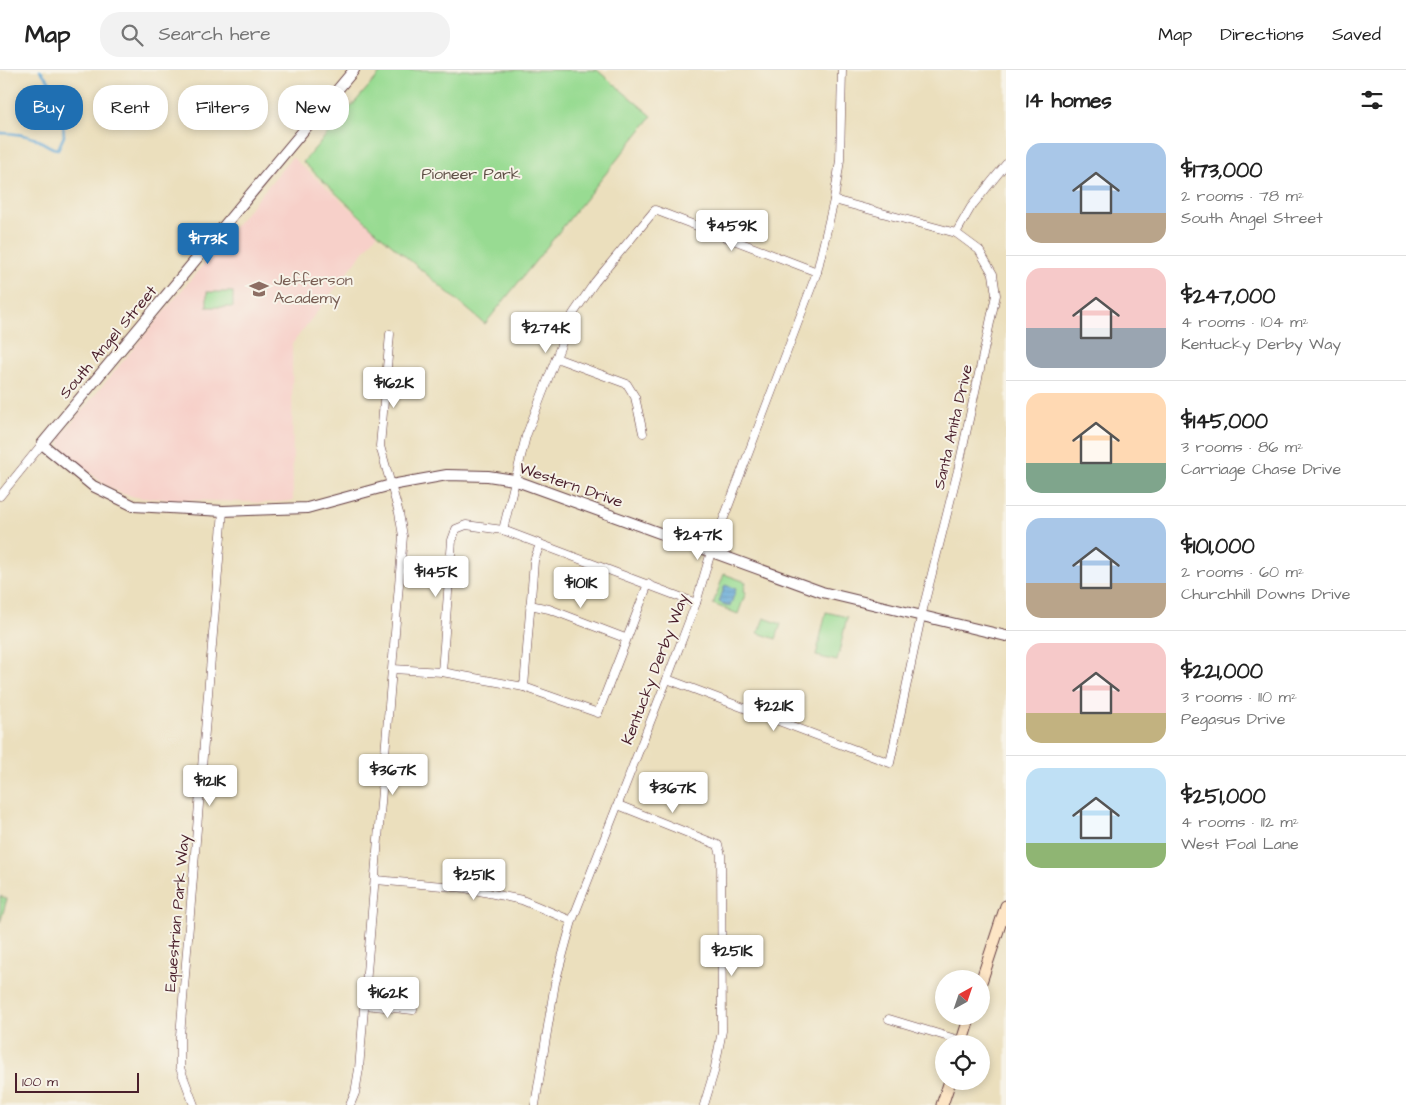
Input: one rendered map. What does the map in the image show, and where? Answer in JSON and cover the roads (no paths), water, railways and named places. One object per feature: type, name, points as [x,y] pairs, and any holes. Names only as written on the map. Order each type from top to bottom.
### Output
[{"type":"main road","points":[[985,970],[1006,906]]},
{"type":"main road","points":[[942,1105],[947,1090]]},
{"type":"street","name":"South Angel Street","points":[[0,496],[354,70]]},
{"type":"street","name":"Kentucky Derby Way","points":[[536,1105],[555,983],[572,921],[667,679],[696,602],[711,552],[817,272],[834,200],[840,160],[842,70]]},
{"type":"street","points":[[956,233],[971,207],[1006,164]]},
{"type":"street","name":"Santa Anita Drive","points":[[667,679],[890,763],[921,617],[958,470],[996,295],[993,274],[979,250],[956,233],[834,200]]},
{"type":"street","points":[[503,530],[526,436],[573,314],[596,282],[655,210],[817,272]]},
{"type":"street","points":[[350,1105],[355,1094],[359,1069],[365,1005],[403,536],[399,513],[380,446],[390,334]]},
{"type":"street","points":[[556,358],[627,384],[635,397],[643,433]]},
{"type":"street","name":"Western Drive","points":[[42,444],[93,486],[134,506],[223,511],[307,508],[391,485],[447,475],[488,476],[514,480],[822,592],[1006,636]]},
{"type":"street","name":"Equestrian Park Way","points":[[194,1105],[180,1068],[180,1036],[223,511]]},
{"type":"street","points":[[442,672],[452,540],[456,529],[466,525],[503,530],[696,602]]},
{"type":"street","points":[[524,687],[534,561],[540,544]]},
{"type":"street","points":[[393,669],[442,672],[524,687],[598,713],[625,638],[648,584]]},
{"type":"street","points":[[530,605],[549,609],[625,638]]},
{"type":"street","points":[[618,805],[718,845],[720,855],[722,1031],[714,1072],[704,1105]]},
{"type":"street","points":[[376,880],[465,888],[522,900],[572,921]]},
{"type":"street","points":[[365,1005],[413,1010]]},
{"type":"street","points":[[889,1018],[939,1035]]},
{"type":"water","points":[[725,585],[736,589],[730,607],[719,602]]},
{"type":"waterway","points":[[0,133],[27,136],[58,149],[64,136],[63,124],[68,113],[68,105],[40,70]]},
{"type":"place","name":"Jefferson Academy","points":[[259,289]]},
{"type":"park label","name":"Pioneer Park","points":[[471,174]]}]
